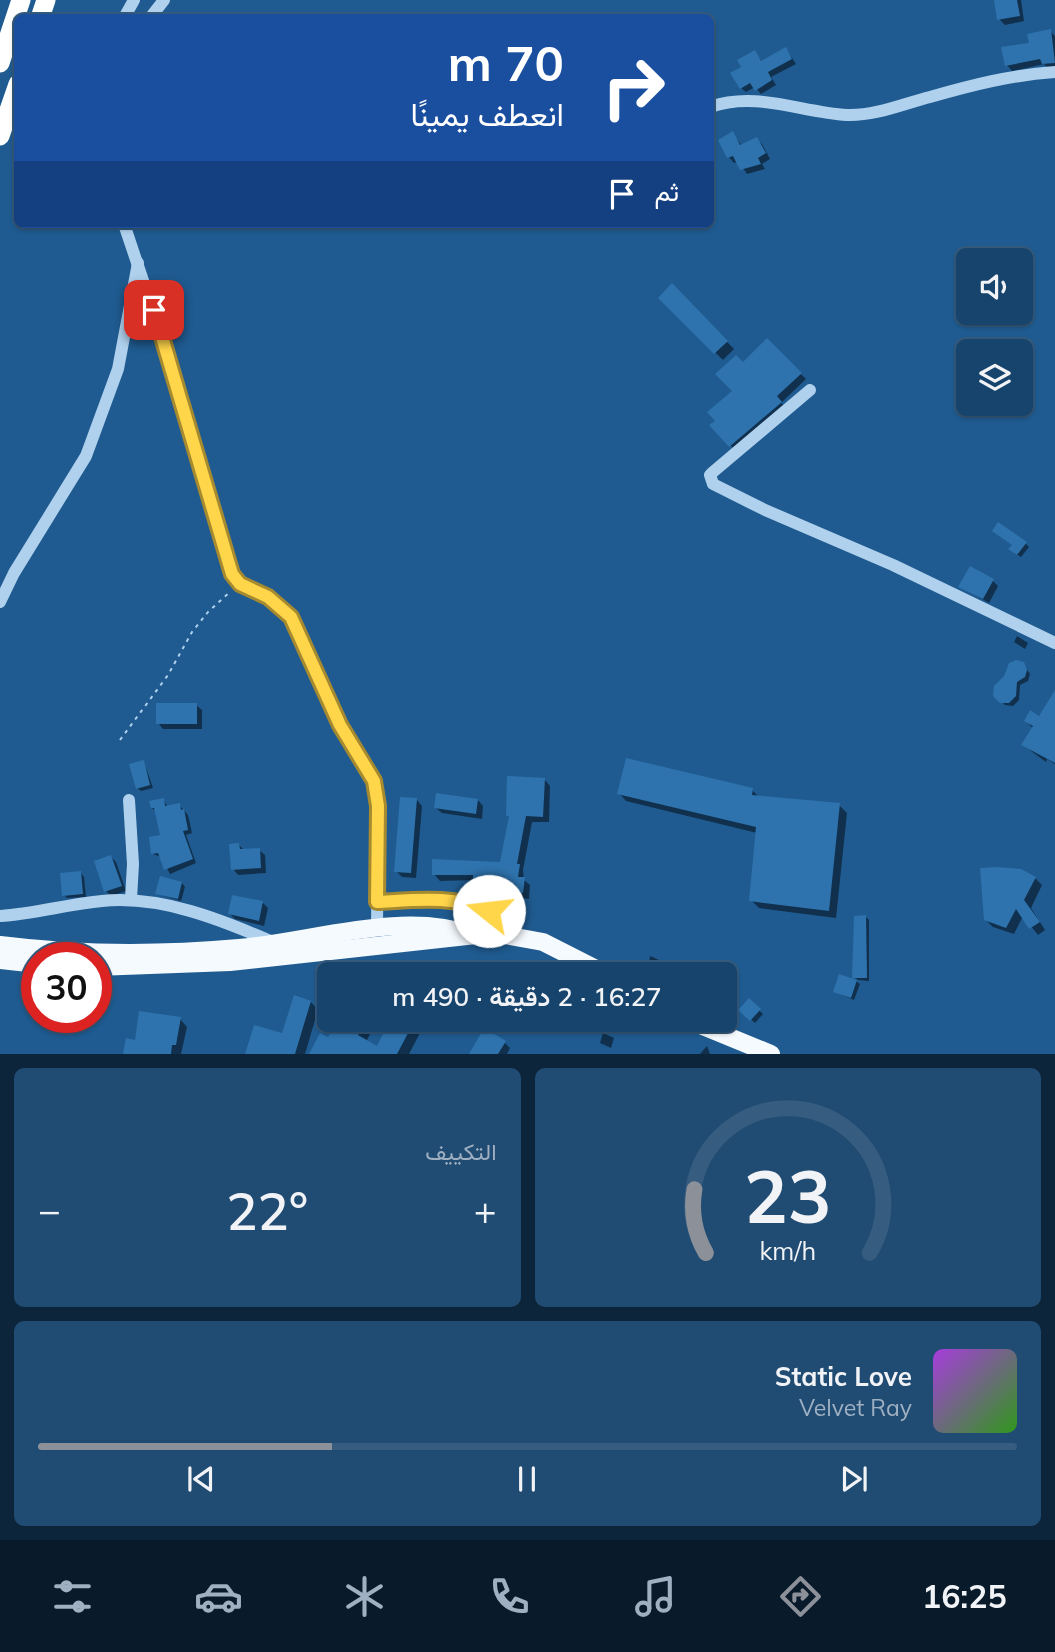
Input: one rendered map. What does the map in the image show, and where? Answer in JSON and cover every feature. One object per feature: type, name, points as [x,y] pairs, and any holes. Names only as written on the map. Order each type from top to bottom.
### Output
[{"type":"highway","points":[[0,63],[14,21]]},
{"type":"highway","points":[[0,136],[14,96]]},
{"type":"main road","points":[[0,945],[91,953],[278,944],[377,929],[444,927],[471,935]]},
{"type":"main road","points":[[112,966],[230,962],[471,935],[516,935],[543,942],[582,962]]},
{"type":"main road","points":[[0,960],[21,962]]},
{"type":"main road","points":[[713,1032],[753,1051],[771,1054]]},
{"type":"street","points":[[153,14],[164,0]]},
{"type":"street","points":[[714,106],[730,100],[752,100],[822,112],[860,115],[1002,77],[1055,72]]},
{"type":"street","points":[[126,228],[178,385],[228,562],[240,584],[268,597],[291,617],[340,725],[374,781],[378,806],[377,929]]},
{"type":"street","points":[[0,602],[57,498],[86,456],[118,369],[138,260]]},
{"type":"street","points":[[810,390],[713,472],[710,475],[713,484],[893,565],[1055,643]]},
{"type":"street","points":[[129,800],[133,864],[131,900]]},
{"type":"street","points":[[377,902],[433,899],[472,904],[489,911],[516,935]]},
{"type":"street","points":[[0,916],[103,901],[131,900],[230,923],[278,944]]},
{"type":"path","points":[[120,740],[168,676],[192,632],[208,612],[240,584]]},
{"type":"building","points":[[994,0],[1017,0],[1020,16],[997,20]]},
{"type":"building","points":[[1051,29],[1055,63],[1042,64],[1040,59],[1005,66],[1001,47],[1029,43],[1027,34]]},
{"type":"building","points":[[786,47],[792,59],[768,72],[772,80],[755,91],[750,83],[740,89],[730,73],[741,67],[737,60],[755,50],[761,61]]},
{"type":"building","points":[[733,131],[740,145],[757,137],[766,153],[758,158],[761,164],[740,170],[733,156],[727,158],[718,140]]},
{"type":"building","points":[[672,283],[728,341],[714,354],[658,298]]},
{"type":"building","points":[[767,338],[802,373],[777,396],[782,402],[729,447],[709,425],[715,421],[707,412],[732,391],[715,374],[736,355],[743,362]]},
{"type":"building","points":[[998,522],[1027,542],[1017,555],[1008,549],[1012,545],[992,531]]},
{"type":"building","points":[[970,566],[994,579],[983,599],[958,587]]},
{"type":"building","points":[[1016,660],[1024,662],[1027,670],[1025,677],[1017,682],[1016,696],[1009,703],[1000,703],[993,696],[994,686],[1004,676],[1009,663]]},
{"type":"building","points":[[1055,690],[1055,763],[1021,745],[1033,726],[1024,721],[1030,710],[1039,716]]},
{"type":"building","points":[[156,703],[197,703],[197,724],[156,724]]},
{"type":"building","points":[[626,758],[753,788],[752,795],[840,803],[829,911],[749,901],[756,827],[617,794]]},
{"type":"building","points":[[144,760],[150,785],[136,789],[129,764]]},
{"type":"building","points":[[507,776],[545,778],[543,817],[526,816],[517,864],[520,864],[518,877],[525,877],[523,893],[503,891],[503,887],[473,887],[473,875],[432,875],[432,859],[500,862],[509,816],[506,816]]},
{"type":"building","points":[[436,793],[478,799],[476,814],[434,808]]},
{"type":"building","points":[[400,797],[417,798],[411,873],[394,872]]},
{"type":"building","points":[[164,798],[165,806],[180,803],[181,810],[184,809],[188,830],[183,831],[193,859],[164,870],[158,853],[151,854],[149,837],[160,835],[154,808],[151,808],[149,801]]},
{"type":"building","points":[[239,843],[240,849],[260,848],[261,868],[231,870],[229,844]]},
{"type":"building","points":[[111,855],[122,886],[104,892],[94,861]]},
{"type":"building","points":[[980,868],[1021,869],[1036,877],[1024,900],[1040,922],[1029,929],[1016,909],[1006,928],[984,920]]},
{"type":"building","points":[[81,871],[83,894],[62,896],[60,873]]},
{"type":"building","points":[[160,876],[182,882],[178,899],[155,894]]},
{"type":"building","points":[[232,895],[263,901],[259,921],[228,914]]},
{"type":"building","points":[[866,915],[867,978],[852,978],[854,916]]},
{"type":"building","points":[[839,974],[857,980],[851,998],[833,992]]},
{"type":"building","points":[[294,995],[311,1001],[295,1054],[245,1054],[254,1025],[282,1033]]},
{"type":"building","points":[[749,998],[761,1009],[750,1021],[738,1010]]},
{"type":"building","points":[[139,1011],[181,1017],[176,1045],[172,1045],[171,1054],[123,1054],[126,1038],[135,1040]]},
{"type":"building","points":[[331,1032],[360,1032],[358,1035],[377,1046],[384,1032],[409,1032],[397,1054],[309,1054],[320,1033],[328,1037]]},
{"type":"building","points":[[482,1032],[491,1032],[506,1041],[498,1054],[469,1054]]},
{"type":"route","points":[[154,310],[232,574],[240,584],[268,597],[291,617],[340,725],[374,781],[378,806],[377,902],[448,900],[472,904],[489,911]]}]
